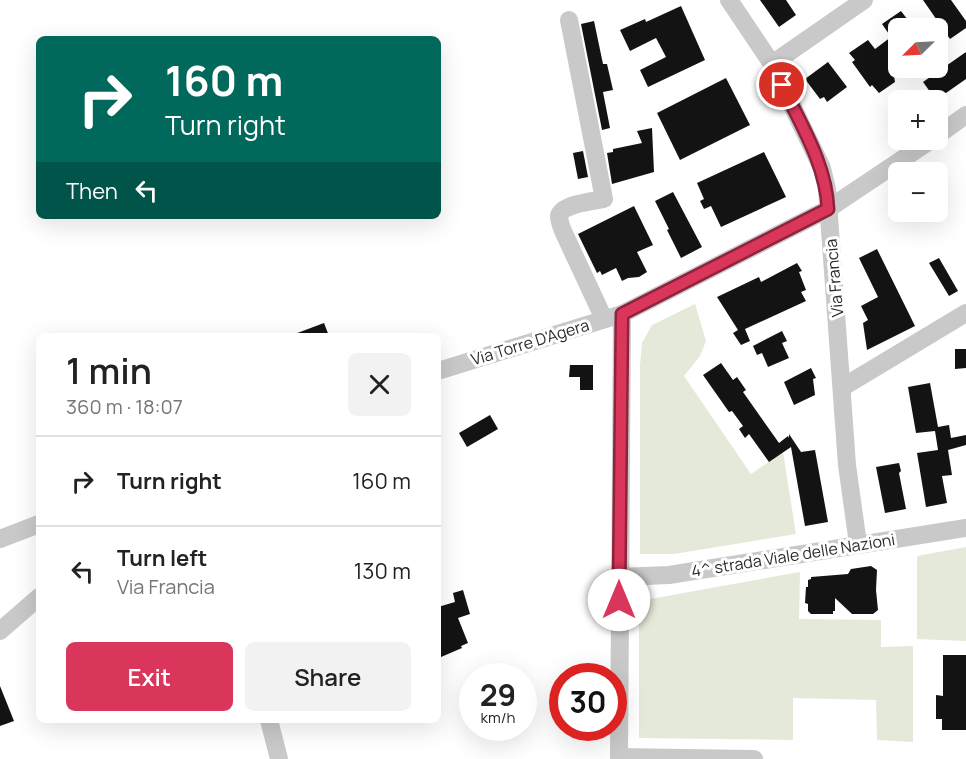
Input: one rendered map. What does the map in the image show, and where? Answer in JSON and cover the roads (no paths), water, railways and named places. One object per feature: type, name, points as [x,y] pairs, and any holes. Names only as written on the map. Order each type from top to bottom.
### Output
[{"type":"street","name":"Via Francia","points":[[729,0],[772,64],[822,168],[827,189],[847,465],[858,544]]},
{"type":"street","points":[[772,64],[864,0]]},
{"type":"street","points":[[569,20],[604,199],[569,206],[561,212],[559,218],[562,231],[613,316],[619,577],[619,758],[754,759]]},
{"type":"street","points":[[948,128],[966,115]]},
{"type":"street","name":"Via Torre D'Agera","points":[[441,370],[613,316],[828,209],[916,150]]},
{"type":"street","points":[[843,387],[966,313]]},
{"type":"street","points":[[0,539],[36,525]]},
{"type":"street","name":"4^ strada Viale delle Nazioni","points":[[619,577],[669,575],[966,528]]},
{"type":"street","points":[[0,631],[36,600]]},
{"type":"street","points":[[274,723],[279,759]]}]
